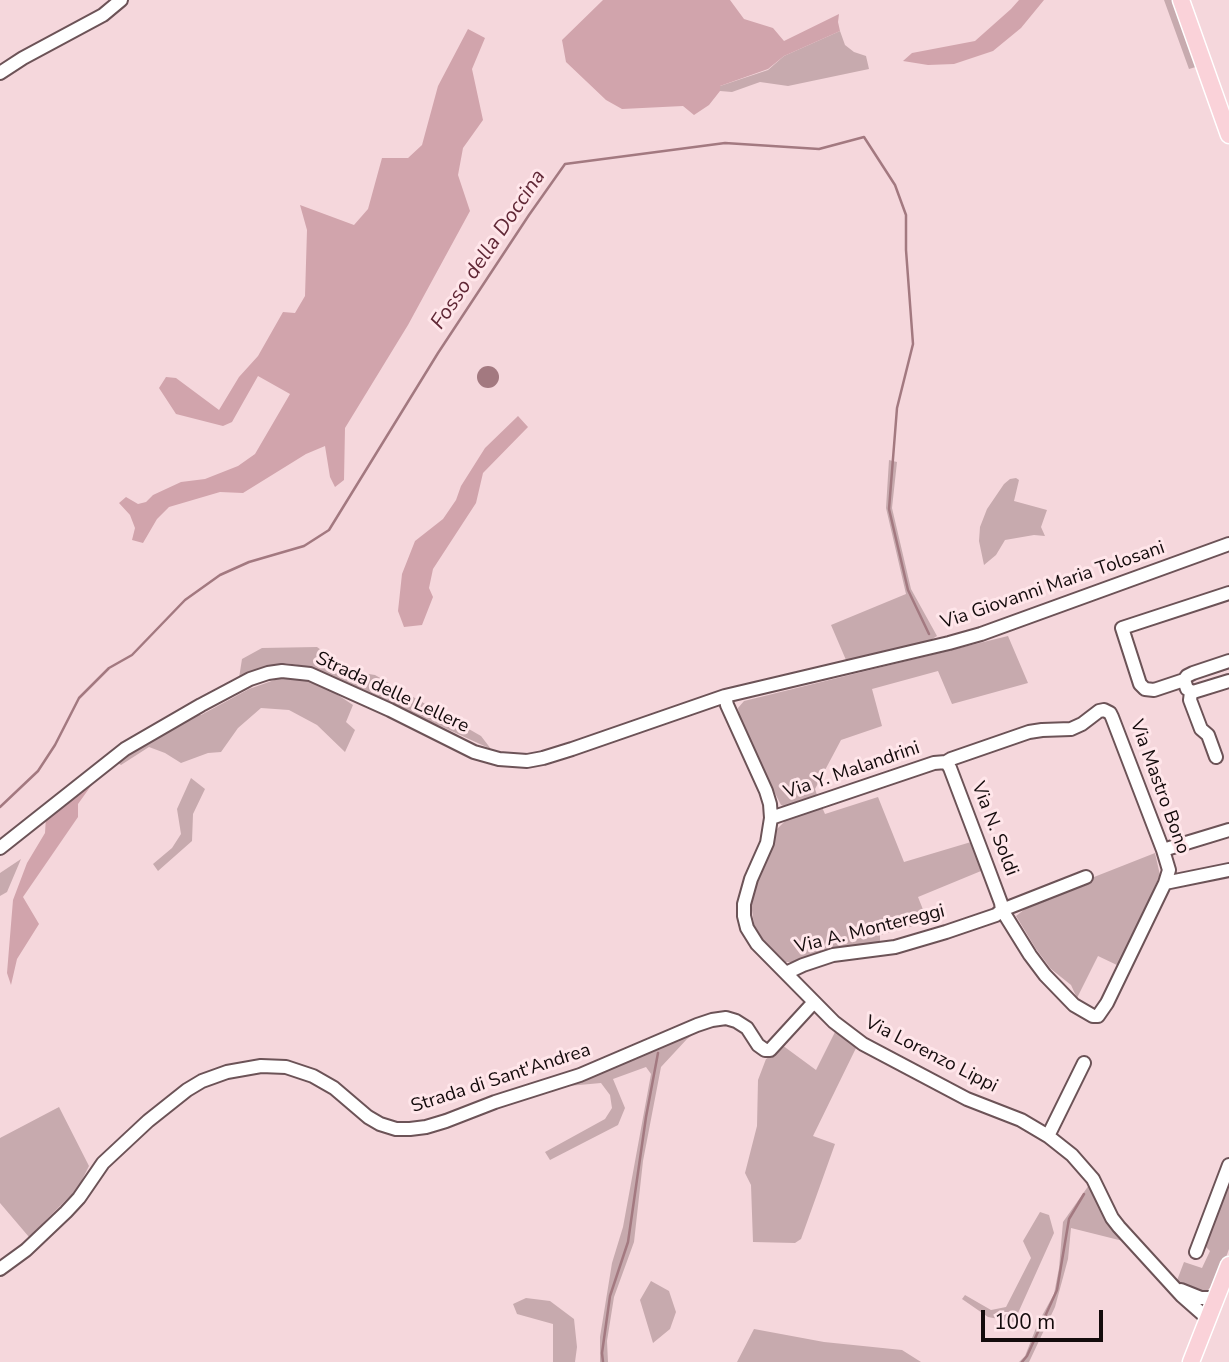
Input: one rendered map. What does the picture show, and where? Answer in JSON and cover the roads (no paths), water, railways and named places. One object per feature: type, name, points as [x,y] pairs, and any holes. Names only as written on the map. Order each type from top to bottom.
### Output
[{"type":"main road","points":[[1181,0],[1229,135]]},
{"type":"main road","points":[[1191,1362],[1229,1265]]},
{"type":"street","points":[[0,73],[103,15],[121,0]]},
{"type":"street","name":"Via Giovanni Maria Tolosani","points":[[725,696],[981,634],[1229,544]]},
{"type":"street","points":[[1229,593],[1122,628],[1140,684],[1145,689],[1187,686],[1197,691],[1229,681]]},
{"type":"street","points":[[1216,757],[1190,700],[1187,676],[1229,662]]},
{"type":"street","name":"Strada delle Lellere","points":[[0,848],[125,749],[201,705],[250,679],[268,673],[294,671],[310,674],[466,748],[491,758],[508,761],[538,760],[725,696]]},
{"type":"street","name":"Via Lorenzo Lippi","points":[[725,696],[766,790],[771,818],[768,843],[746,892],[744,916],[747,928],[757,944],[834,1022],[863,1044],[967,1100],[1021,1120],[1072,1155],[1093,1179],[1119,1227],[1182,1296],[1207,1318]]},
{"type":"street","name":"Via Mastro Bono","points":[[946,762],[1033,731],[1067,730],[1100,710],[1106,710],[1112,718],[1163,850],[1169,870],[1165,883]]},
{"type":"street","name":"Via Y. Malandrini","points":[[771,818],[934,763],[946,762]]},
{"type":"street","name":"Via N. Soldi","points":[[946,762],[1002,910],[1030,955],[1048,978],[1079,1009],[1097,1017],[1103,1011],[1165,883]]},
{"type":"street","points":[[1163,850],[1229,830]]},
{"type":"street","points":[[1165,883],[1229,870]]},
{"type":"street","name":"Via A. Montereggi","points":[[786,973],[829,956],[889,948],[922,940],[996,915],[1002,910],[1086,877]]},
{"type":"street","name":"Strada di Sant'Andrea","points":[[0,1269],[26,1250],[66,1212],[108,1157],[160,1110],[195,1086],[228,1072],[270,1065],[294,1069],[334,1088],[380,1124],[396,1129],[410,1129],[446,1121],[580,1075],[712,1020],[726,1018],[736,1021],[747,1028],[758,1045],[770,1050],[814,1002]]},
{"type":"street","points":[[1048,1136],[1084,1063]]},
{"type":"street","points":[[1196,1252],[1229,1165]]},
{"type":"street","name":"Via Lorenzo Lippi","points":[[1174,1287],[1201,1298],[1216,1298]]},
{"type":"waterway","name":"Fosso della Doccina","points":[[0,807],[38,771],[79,698],[109,668],[132,655],[185,600],[220,575],[249,562],[304,546],[329,530],[438,353],[565,164],[725,143],[819,149],[864,137],[895,185],[906,215],[913,344],[897,408],[889,509],[908,590],[929,634]]},
{"type":"waterway","points":[[603,1362],[610,1296],[628,1242],[658,1053]]},
{"type":"waterway","points":[[1022,1362],[1057,1290],[1069,1219],[1084,1194]]}]
